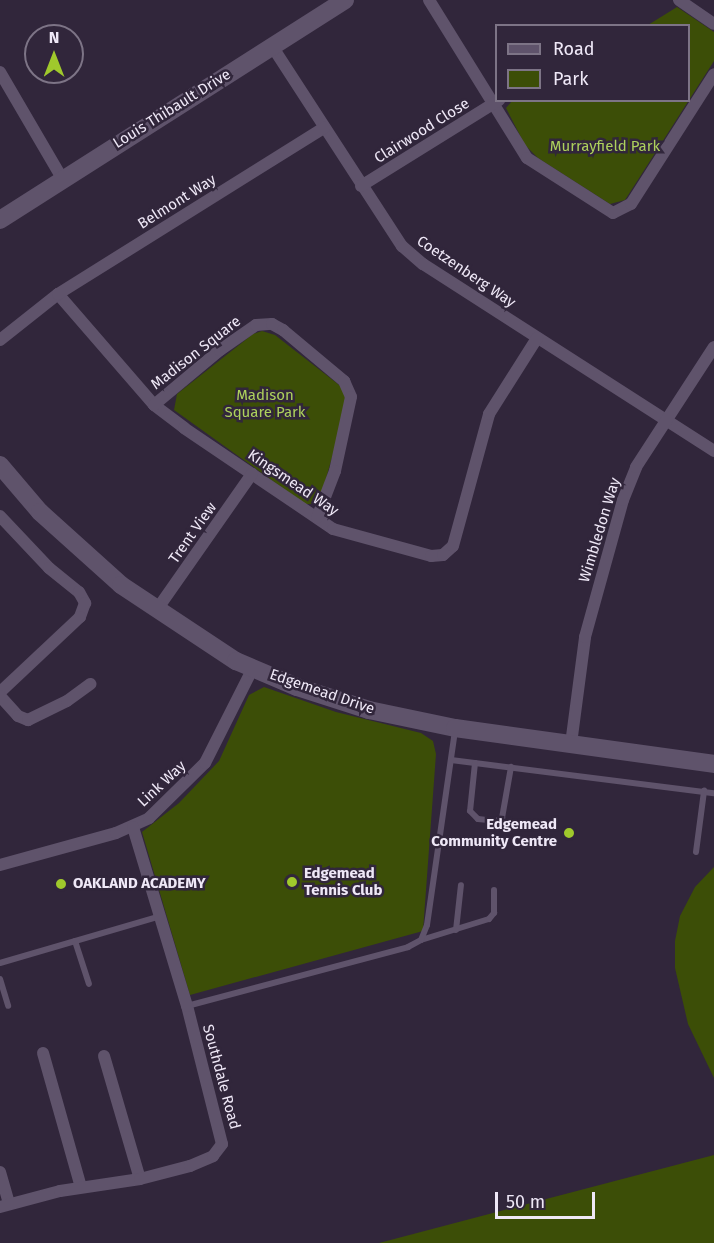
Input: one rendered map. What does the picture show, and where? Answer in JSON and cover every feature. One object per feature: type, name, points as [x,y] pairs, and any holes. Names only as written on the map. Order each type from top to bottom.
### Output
[{"type":"street","name":"Louis Thibault Drive","points":[[0,220],[62,178],[345,0]]},
{"type":"street","points":[[429,0],[495,101]]},
{"type":"street","points":[[679,0],[714,24]]},
{"type":"street","name":"Coetzenberg Way","points":[[272,46],[402,246],[537,338],[714,451]]},
{"type":"street","points":[[0,72],[62,178]]},
{"type":"street","points":[[496,103],[527,158],[607,211],[618,212],[631,204],[714,74]]},
{"type":"street","name":"Clairwood Close","points":[[361,186],[496,103]]},
{"type":"street","name":"Belmont Way","points":[[0,340],[58,294],[324,128]]},
{"type":"street","name":"Kingsmead Way","points":[[58,294],[154,405],[252,474],[333,529],[431,556],[449,551],[489,414],[537,338]]},
{"type":"street","name":"Madison Square","points":[[154,405],[220,350],[256,325],[272,324],[283,330],[344,381],[351,397],[335,471],[317,518]]},
{"type":"street","name":"Wimbledon Way","points":[[571,744],[585,637],[623,500],[636,467],[714,347]]},
{"type":"street","name":"Edgemead Drive","points":[[0,465],[40,512],[86,556],[158,609],[253,668],[334,699],[455,728],[714,764]]},
{"type":"street","name":"Trent View","points":[[158,609],[252,474]]},
{"type":"street","points":[[0,516],[49,568],[79,592],[85,603],[80,617],[0,694],[18,716],[33,719],[90,684]]},
{"type":"street","name":"Link Way","points":[[0,865],[133,826],[171,800],[206,763],[253,668]]},
{"type":"street","name":"Southdale Road","points":[[5,1206],[81,1187],[140,1179],[204,1161],[222,1144],[187,1006],[133,826]]},
{"type":"street","points":[[43,1053],[81,1187]]},
{"type":"street","points":[[104,1056],[140,1179]]},
{"type":"street","points":[[0,1172],[5,1206]]},
{"type":"lane","points":[[421,940],[427,925],[455,728]]},
{"type":"lane","points":[[450,760],[714,793]]},
{"type":"lane","points":[[475,763],[470,811],[478,819],[496,821],[502,818],[511,767]]},
{"type":"lane","points":[[696,852],[704,791]]},
{"type":"lane","points":[[456,930],[461,885]]},
{"type":"lane","points":[[187,1006],[408,947],[421,940],[493,917],[494,890]]},
{"type":"lane","points":[[0,963],[161,916]]},
{"type":"lane","points":[[75,941],[89,984]]},
{"type":"lane","points":[[0,979],[8,1006]]},
{"type":"green space","name":"Murrayfield Park","points":[[677,7],[714,32],[714,61],[690,98],[690,24],[650,24]]},
{"type":"green space","name":"Murrayfield Park","points":[[511,102],[688,102],[625,200],[610,204],[538,158],[525,145],[506,108]]},
{"type":"green space","name":"Madison Square Park","points":[[262,331],[275,335],[343,388],[348,401],[321,496],[313,504],[305,504],[174,410],[177,394],[253,334]]},
{"type":"green space","name":"Edgemead Tennis Club","points":[[264,687],[336,712],[421,733],[433,741],[436,754],[423,931],[190,995],[142,832],[179,803],[219,761],[249,695]]},
{"type":"green space","points":[[714,867],[714,1078],[688,1024],[675,968],[675,941],[680,916],[695,887]]},
{"type":"green space","points":[[714,1155],[714,1243],[379,1243]]},
{"type":"place","name":"Edgemead Community Centre","points":[[569,833]]},
{"type":"place","name":"Edgemead Tennis Club","points":[[292,882]]},
{"type":"place","name":"OAKLAND ACADEMY","points":[[61,884]]}]
